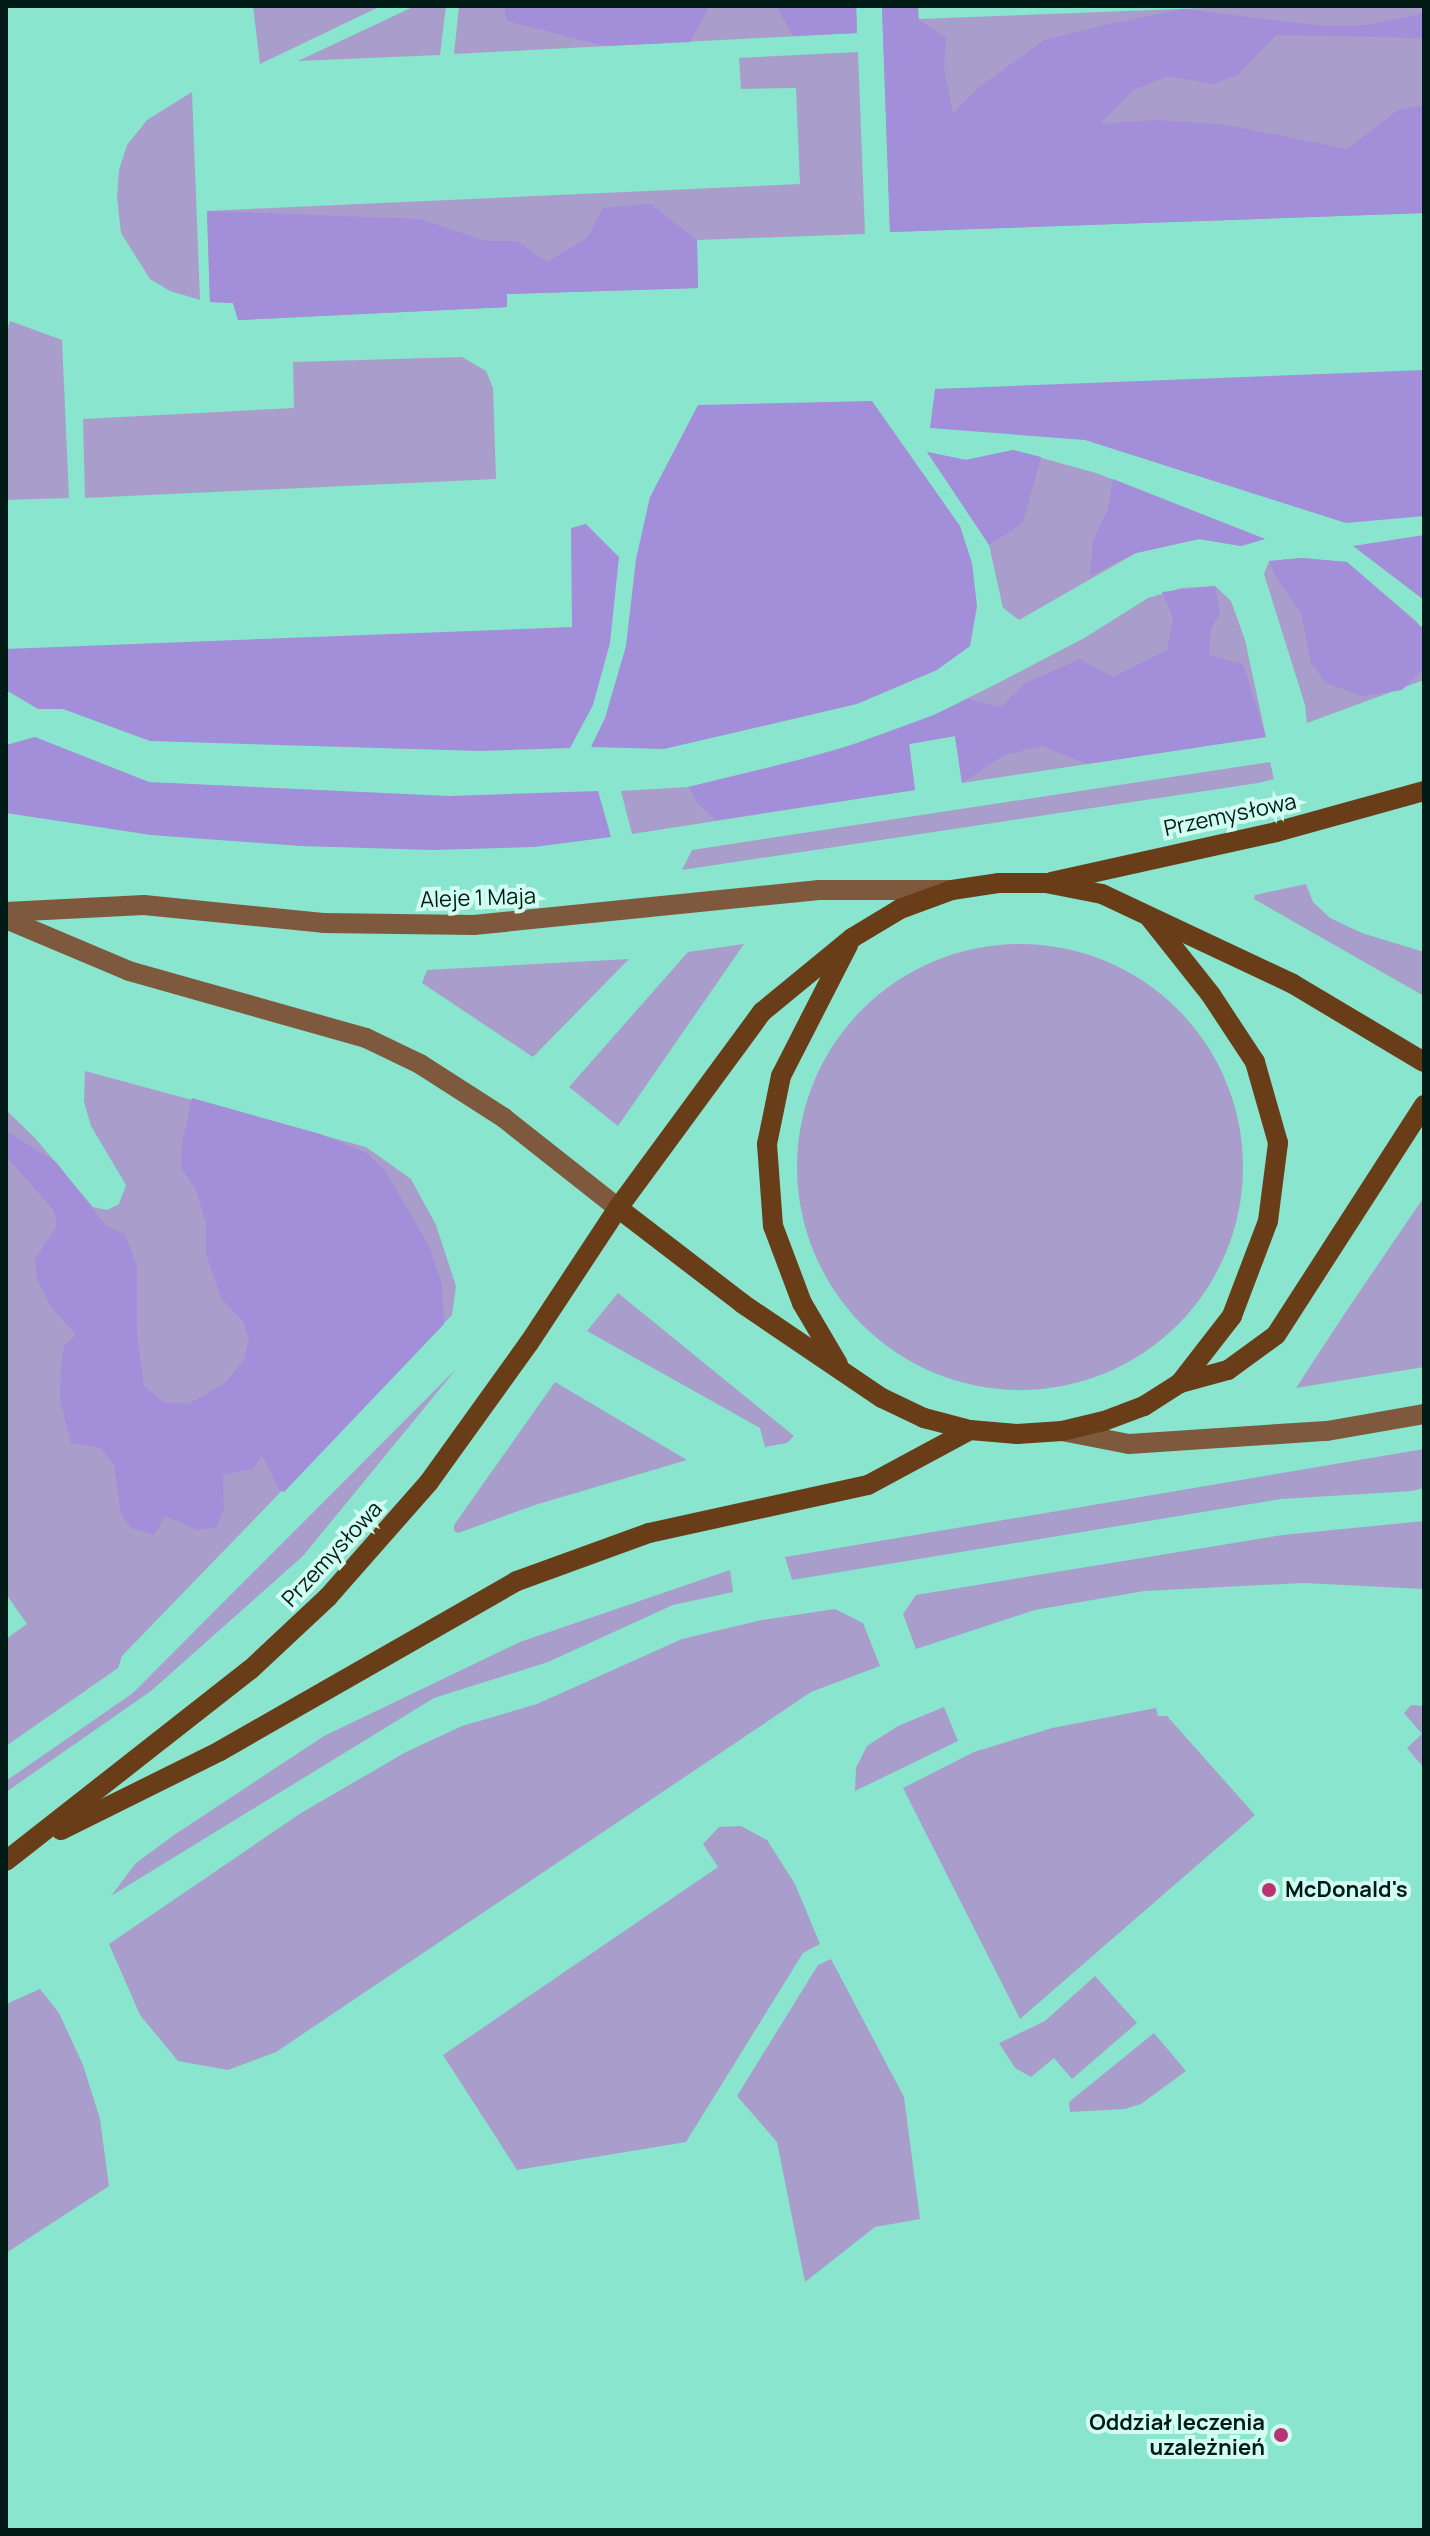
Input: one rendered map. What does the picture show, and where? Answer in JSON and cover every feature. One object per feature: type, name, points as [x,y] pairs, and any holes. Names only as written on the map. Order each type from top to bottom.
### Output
[{"type":"main road","name":"Przemysłowa","points":[[14,1856],[250,1670],[328,1597],[380,1542],[429,1482],[529,1343],[618,1208],[762,1012],[852,938],[900,909],[952,890],[999,883],[1046,883],[1160,855],[1276,832],[1424,791]]},
{"type":"main road","points":[[1046,883],[1102,894],[1148,915],[1293,984],[1424,1062]]},
{"type":"main road","points":[[1148,915],[1211,995],[1255,1062],[1278,1143],[1268,1221],[1232,1316],[1180,1383]]},
{"type":"main road","points":[[842,1371],[802,1303],[773,1226],[767,1144],[781,1076],[852,938]]},
{"type":"main road","points":[[618,1208],[743,1304],[882,1398],[924,1418],[970,1430],[1017,1434],[1062,1431],[1104,1421],[1144,1406],[1180,1383],[1228,1370],[1276,1335],[1424,1105]]},
{"type":"main road","points":[[14,1856],[220,1751],[517,1581],[649,1533],[868,1485],[970,1430]]},
{"type":"street","name":"Aleje 1 Maja","points":[[6,912],[144,905],[323,923],[474,925],[819,890],[952,890]]},
{"type":"street","points":[[6,919],[129,971],[366,1038],[420,1064],[504,1118],[618,1208]]},
{"type":"street","points":[[1062,1431],[1129,1444],[1327,1431],[1424,1414]]},
{"type":"shaded area","points":[[253,6],[381,6],[260,64]]},
{"type":"shaded area","points":[[415,6],[446,6],[440,55],[298,61]]},
{"type":"shaded area","points":[[459,6],[856,6],[857,33],[454,54]]},
{"type":"shaded area","points":[[504,6],[710,6],[690,42],[605,46],[507,21]]},
{"type":"shaded area","points":[[776,6],[856,6],[857,33],[793,36]]},
{"type":"shaded area","points":[[882,6],[918,6],[919,19],[1258,6],[1424,6],[1424,213],[890,232]]},
{"type":"shaded area","points":[[882,6],[918,6],[918,19],[946,38],[944,70],[953,113],[978,88],[1044,40],[1105,25],[1183,9],[1324,26],[1367,25],[1424,13],[1424,38],[1276,35],[1238,75],[1212,84],[1168,76],[1132,91],[1100,124],[1156,120],[1227,125],[1347,149],[1398,110],[1424,105],[1424,213],[890,232]]},
{"type":"shaded area","points":[[858,52],[865,234],[697,240],[698,288],[507,294],[507,307],[238,320],[233,303],[210,302],[207,211],[800,184],[796,88],[741,89],[739,58]]},
{"type":"shaded area","points":[[192,92],[200,300],[170,291],[150,279],[121,233],[117,197],[119,170],[127,145],[147,120]]},
{"type":"shaded area","points":[[651,204],[697,240],[698,288],[507,294],[507,307],[238,320],[233,303],[210,302],[207,211],[420,219],[486,241],[517,241],[547,262],[587,238],[603,208]]},
{"type":"shaded area","points":[[10,321],[62,340],[69,498],[6,500],[6,335]]},
{"type":"shaded area","points":[[462,357],[486,371],[493,388],[496,479],[85,498],[83,419],[294,408],[293,362]]},
{"type":"shaded area","points":[[1424,370],[1424,516],[1346,523],[1085,440],[930,428],[935,389]]},
{"type":"shaded area","points":[[872,401],[960,526],[972,563],[977,606],[970,646],[937,670],[857,704],[664,749],[591,747],[605,718],[626,646],[636,559],[650,497],[698,405]]},
{"type":"shaded area","points":[[1013,450],[1096,473],[1265,539],[1241,546],[1199,539],[1136,553],[1019,620],[1003,608],[989,545],[976,521],[927,452],[966,460]]},
{"type":"shaded area","points":[[1013,450],[1041,457],[1023,523],[989,545],[927,452],[966,460]]},
{"type":"shaded area","points":[[1113,479],[1265,539],[1241,546],[1199,539],[1136,553],[1090,576],[1093,541],[1108,509]]},
{"type":"shaded area","points":[[586,524],[619,557],[610,643],[593,705],[570,748],[480,751],[150,741],[63,709],[38,709],[6,690],[6,649],[572,627],[571,528]]},
{"type":"shaded area","points":[[1424,535],[1424,600],[1353,546]]},
{"type":"shaded area","points":[[1301,558],[1347,562],[1415,620],[1424,630],[1424,680],[1307,723],[1305,705],[1264,574],[1269,561]]},
{"type":"shaded area","points":[[1301,558],[1347,562],[1424,630],[1424,668],[1402,690],[1362,696],[1326,683],[1311,663],[1301,613],[1277,579],[1269,561]]},
{"type":"shaded area","points":[[1215,586],[1231,601],[1245,640],[1266,737],[962,783],[955,736],[909,744],[915,790],[632,834],[621,791],[688,787],[734,779],[878,737],[934,715],[1002,681],[1086,637],[1148,598],[1181,588]]},
{"type":"shaded area","points":[[1215,586],[1220,614],[1211,628],[1209,655],[1243,664],[1266,737],[1087,764],[1042,746],[1004,755],[962,783],[955,736],[909,744],[915,790],[716,820],[698,804],[688,787],[835,751],[934,715],[968,699],[1001,707],[1026,683],[1080,659],[1113,677],[1167,650],[1173,618],[1162,592]]},
{"type":"shaded area","points":[[35,737],[149,782],[449,796],[598,791],[611,837],[534,847],[433,850],[301,846],[151,835],[6,813],[6,745]]},
{"type":"shaded area","points":[[1270,762],[1274,779],[1258,783],[682,870],[692,850]]},
{"type":"shaded area","points":[[1306,884],[1313,902],[1330,918],[1362,933],[1424,952],[1424,996],[1254,899],[1255,895]]},
{"type":"shaded area","points":[[744,944],[618,1126],[569,1087],[688,952]]},
{"type":"shaded area","points":[[1020,944],[1063,949],[1105,961],[1144,982],[1177,1010],[1205,1043],[1226,1082],[1238,1124],[1243,1167],[1238,1210],[1226,1252],[1205,1291],[1177,1324],[1144,1352],[1105,1373],[1063,1385],[1020,1390],[977,1385],[935,1373],[896,1352],[863,1324],[835,1291],[814,1252],[802,1210],[797,1167],[802,1124],[814,1082],[835,1043],[863,1010],[896,982],[935,961],[977,949]]},
{"type":"shaded area","points":[[629,959],[533,1057],[422,983],[427,970]]},
{"type":"shaded area","points":[[85,1071],[366,1147],[411,1179],[436,1225],[456,1286],[452,1315],[122,1656],[118,1668],[6,1746],[6,1639],[27,1624],[6,1594],[6,1110],[35,1138],[93,1207],[107,1210],[119,1204],[126,1185],[91,1126],[84,1102]]},
{"type":"shaded area","points":[[192,1098],[320,1134],[365,1152],[386,1172],[430,1248],[442,1286],[444,1324],[284,1492],[279,1490],[262,1455],[253,1469],[223,1475],[224,1508],[217,1527],[197,1530],[165,1516],[154,1535],[131,1528],[121,1514],[114,1465],[101,1448],[71,1443],[60,1400],[61,1367],[64,1346],[76,1335],[51,1307],[37,1279],[35,1259],[57,1226],[54,1211],[6,1156],[6,1131],[56,1162],[106,1226],[125,1234],[137,1267],[137,1334],[144,1386],[164,1402],[188,1404],[224,1384],[244,1360],[249,1339],[243,1321],[221,1298],[206,1254],[206,1223],[196,1190],[181,1168],[181,1148]]},
{"type":"shaded area","points":[[1424,1197],[1424,1367],[1296,1388],[1345,1313]]},
{"type":"shaded area","points":[[618,1293],[794,1436],[787,1443],[765,1447],[760,1428],[587,1331]]},
{"type":"shaded area","points":[[457,1368],[303,1556],[151,1691],[6,1792],[6,1781],[133,1693]]},
{"type":"shaded area","points":[[555,1382],[687,1460],[535,1505],[458,1533],[454,1531],[454,1525]]},
{"type":"shaded area","points":[[1424,1449],[1424,1488],[1412,1491],[1281,1499],[792,1580],[785,1557]]},
{"type":"shaded area","points":[[1424,1521],[1424,1589],[1303,1583],[1144,1591],[1035,1610],[916,1649],[903,1614],[916,1595],[1282,1535]]},
{"type":"shaded area","points":[[730,1570],[733,1592],[673,1605],[548,1662],[434,1698],[111,1896],[136,1863],[324,1736],[520,1642]]},
{"type":"shaded area","points":[[835,1609],[863,1623],[880,1666],[811,1692],[276,2052],[228,2070],[178,2061],[140,2015],[109,1944],[301,1813],[406,1752],[462,1726],[537,1704],[682,1639],[762,1620]]},
{"type":"shaded area","points":[[1411,1705],[1424,1706],[1424,1768],[1407,1748],[1422,1734],[1404,1713]]},
{"type":"shaded area","points":[[944,1707],[958,1741],[855,1791],[856,1768],[867,1746],[898,1726]]},
{"type":"shaded area","points":[[1156,1708],[1158,1716],[1167,1716],[1255,1815],[1020,2019],[903,1788],[974,1752],[1052,1728]]},
{"type":"shaded area","points":[[741,1826],[767,1840],[795,1884],[820,1944],[803,1953],[686,2142],[517,2170],[443,2055],[718,1867],[703,1844],[719,1827]]},
{"type":"shaded area","points":[[831,1959],[904,2097],[920,2219],[875,2227],[805,2282],[777,2142],[737,2096],[818,1965]]},
{"type":"shaded area","points":[[1095,1976],[1137,2023],[1072,2079],[1054,2058],[1031,2077],[1015,2068],[999,2043],[1045,2021]]},
{"type":"shaded area","points":[[40,1989],[59,2013],[83,2065],[100,2119],[109,2186],[6,2253],[6,2004]]},
{"type":"shaded area","points":[[1154,2033],[1186,2071],[1141,2104],[1125,2109],[1070,2112],[1069,2102]]},
{"type":"place","name":"McDonald's","points":[[1269,1890]]},
{"type":"place","name":"Oddział leczenia uzależnień","points":[[1281,2435]]}]
